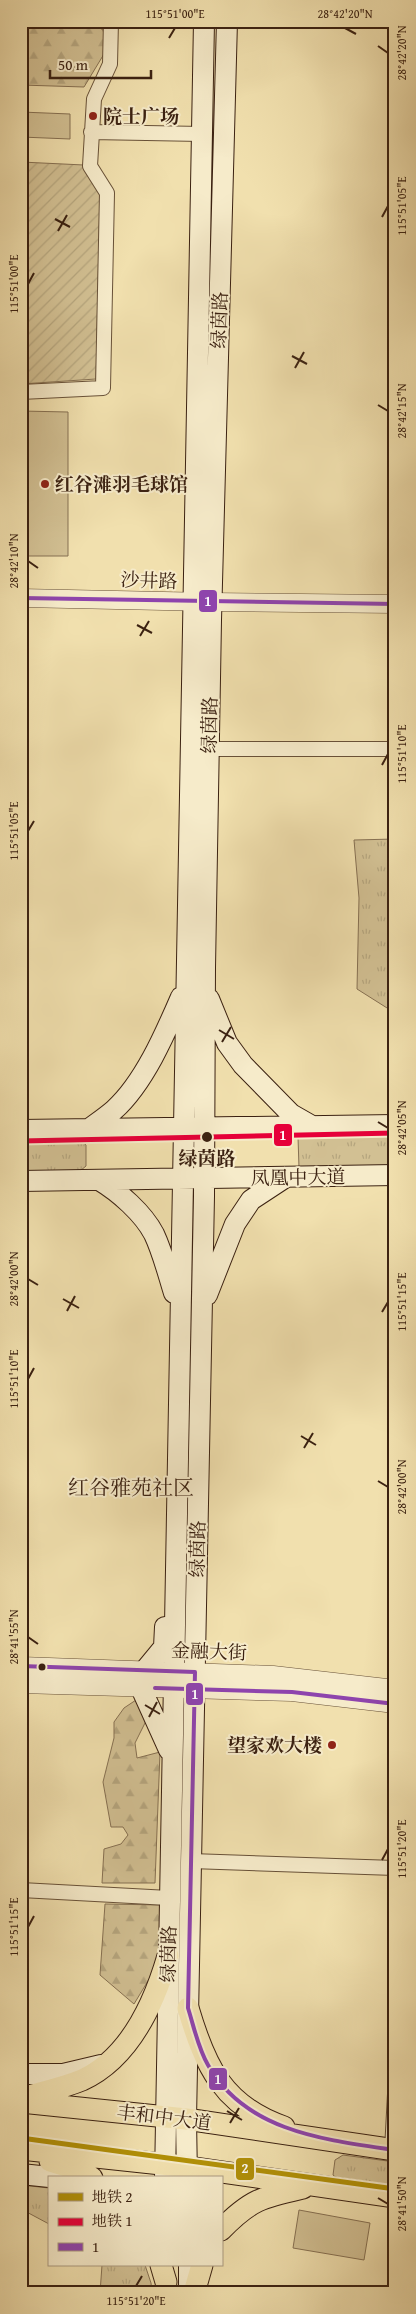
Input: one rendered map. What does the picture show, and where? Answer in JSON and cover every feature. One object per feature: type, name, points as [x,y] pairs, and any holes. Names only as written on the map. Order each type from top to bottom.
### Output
[{"type":"main road","name":"绿茵路","points":[[187,2172],[186,2119],[205,1128],[210,676],[195,508],[204,21]]},
{"type":"main road","name":"绿茵路","points":[[165,2171],[186,986],[227,21]]},
{"type":"main road","points":[[88,1129],[115,1110],[144,1072],[168,1029],[186,986]]},
{"type":"main road","points":[[206,990],[227,1043],[243,1065],[291,1114],[312,1126]]},
{"type":"main road","points":[[21,1130],[395,1125]]},
{"type":"main road","name":"凤凰中大道","points":[[21,1181],[395,1175]]},
{"type":"main road","points":[[202,1311],[235,1224],[251,1200],[286,1177]]},
{"type":"main road","points":[[99,1180],[116,1190],[153,1233],[180,1310]]},
{"type":"main road","points":[[172,1755],[143,1679],[164,1647],[167,1584],[175,1566]]},
{"type":"main road","points":[[21,2100],[82,2079],[108,2063],[131,2037],[147,2012],[158,1989],[168,1956]]},
{"type":"main road","points":[[188,2008],[198,2042],[208,2066],[222,2087],[240,2104],[268,2121],[322,2140]]},
{"type":"main road","points":[[21,2074],[63,2074],[108,2063]]},
{"type":"main road","name":"丰和中大道","points":[[21,2100],[186,2119],[394,2150]]},
{"type":"main road","points":[[21,2150],[165,2171],[317,2186],[395,2196]]},
{"type":"main road","points":[[21,2150],[76,2169],[88,2176]]},
{"type":"main road","points":[[21,2174],[48,2177]]},
{"type":"main road","points":[[222,2229],[241,2210],[266,2196],[317,2186]]},
{"type":"main road","points":[[188,2266],[189,2293]]},
{"type":"main road","points":[[194,2293],[202,2266]]},
{"type":"street","points":[[21,392],[103,388],[107,193],[90,166],[94,99],[110,64],[111,21]]},
{"type":"street","points":[[91,132],[202,134]]},
{"type":"street","name":"沙井路","points":[[21,598],[395,604]]},
{"type":"street","points":[[209,749],[395,749]]},
{"type":"street","name":"金融大街","points":[[21,1666],[143,1679],[195,1680],[273,1675],[395,1688]]},
{"type":"street","name":"金融大街","points":[[21,1684],[143,1679]]},
{"type":"street","name":"金融大街","points":[[195,1680],[395,1704]]},
{"type":"street","points":[[191,1861],[395,1868]]},
{"type":"street","points":[[21,1890],[169,1898]]},
{"type":"street","points":[[394,2150],[395,2094]]},
{"type":"green space","points":[[21,21],[89,21],[103,30],[107,49],[84,87],[21,85]]},
{"type":"green space","points":[[21,112],[70,114],[70,139],[21,137]]},
{"type":"green space","points":[[21,162],[84,165],[100,194],[96,379],[21,384]]},
{"type":"green space","name":"红谷滩羽毛球馆","points":[[21,411],[68,412],[68,556],[21,556]]},
{"type":"green space","points":[[395,839],[395,1013],[357,989],[359,898],[354,840]]},
{"type":"green space","points":[[395,1136],[395,1166],[299,1168],[298,1137]]},
{"type":"green space","points":[[21,1140],[81,1140],[86,1145],[86,1166],[80,1171],[21,1172]]},
{"type":"green space","points":[[136,1700],[148,1717],[135,1743],[137,1758],[160,1752],[155,1883],[102,1883],[104,1849],[121,1844],[128,1835],[123,1827],[111,1827],[103,1782],[114,1738],[114,1722],[124,1708]]},
{"type":"green space","points":[[105,1904],[161,1905],[160,1954],[154,1971],[134,2004],[100,1975]]},
{"type":"green space","points":[[343,2155],[395,2162],[395,2188],[339,2180],[333,2175],[335,2160]]},
{"type":"green space","points":[[21,2185],[48,2188],[48,2223],[21,2209]]},
{"type":"green space","points":[[299,2210],[370,2223],[364,2260],[293,2248]]},
{"type":"green space","points":[[102,2266],[145,2266],[152,2293],[100,2293]]},
{"type":"metro line","name":"1","points":[[21,1141],[395,1133]]},
{"type":"metro line","name":"2","points":[[21,2138],[395,2189]]},
{"type":"transit line","name":"1","points":[[21,598],[395,604]]},
{"type":"transit line","name":"1","points":[[21,1666],[195,1672],[188,2008],[202,2052],[208,2065],[224,2087],[244,2105],[266,2119],[290,2129],[316,2136],[395,2150]]},
{"type":"transit line","name":"1","points":[[155,1688],[292,1692],[395,1704]]},
{"type":"place","name":"院士广场","points":[[93,116]]},
{"type":"place","name":"红谷滩羽毛球馆","points":[[45,484]]},
{"type":"place","name":"绿茵路","points":[[207,1137]]},
{"type":"place","name":"望家欢大楼","points":[[332,1745]]},
{"type":"district","name":"红谷雅苑社区","points":[[131,1487]]}]
